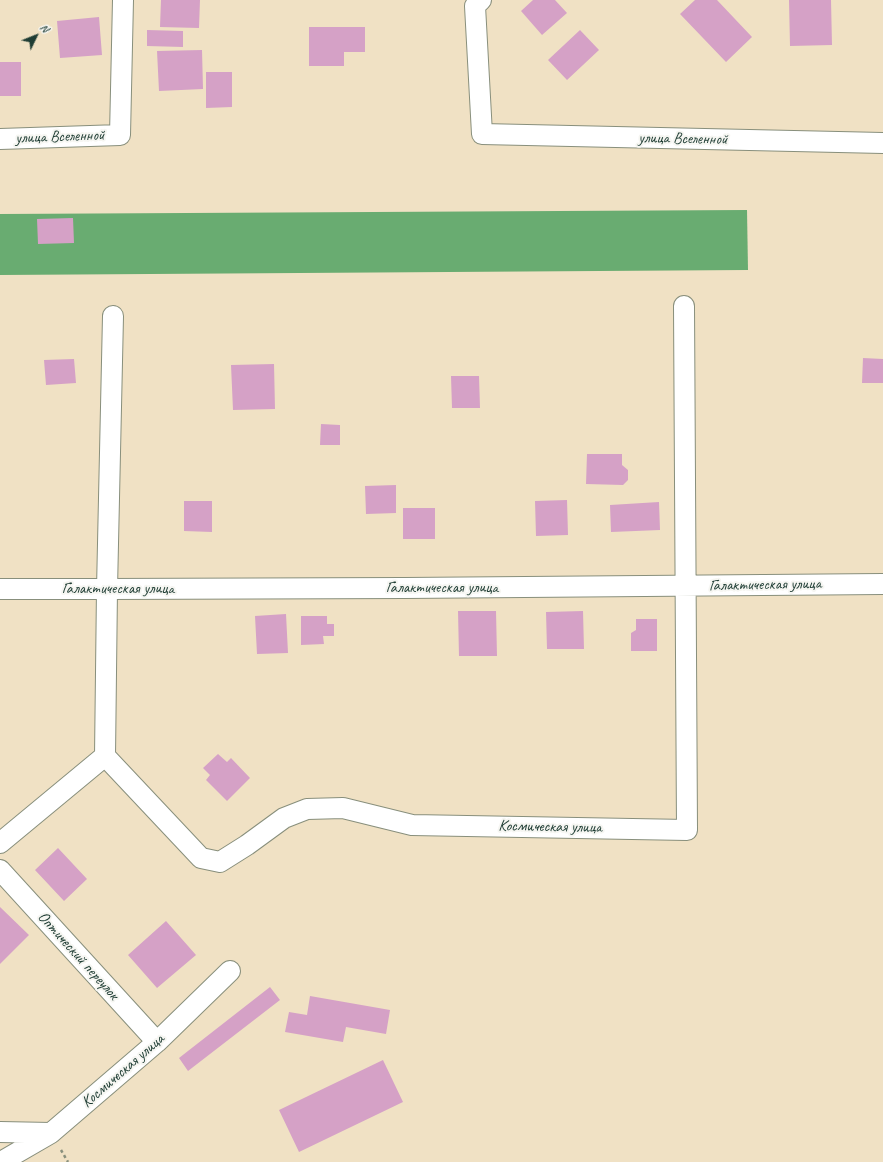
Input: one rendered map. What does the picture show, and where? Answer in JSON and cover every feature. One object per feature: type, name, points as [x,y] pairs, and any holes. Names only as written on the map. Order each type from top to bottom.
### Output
[{"type":"street","name":"улица Вселенной","points":[[0,139],[120,135],[123,0]]},
{"type":"street","name":"улица Вселенной","points":[[481,0],[475,6],[482,134],[883,143]]},
{"type":"street","points":[[684,306],[686,586]]},
{"type":"street","points":[[0,843],[105,756],[106,589],[113,316]]},
{"type":"street","name":"Галактическая улица","points":[[0,588],[106,589],[883,584]]},
{"type":"street","name":"Космическая улица","points":[[105,756],[201,858],[220,862],[247,845],[284,818],[307,809],[343,808],[412,826],[687,830],[686,586]]},
{"type":"street","name":"Оптический переулок","points":[[0,870],[157,1042]]},
{"type":"street","name":"Космическая улица","points":[[1,1162],[51,1133],[157,1042],[230,971]]},
{"type":"street","points":[[0,1132],[51,1133]]},
{"type":"green space","points":[[747,210],[748,270],[0,275],[0,214]]},
{"type":"building","points":[[161,0],[200,0],[199,28],[160,27]]},
{"type":"building","points":[[533,0],[555,0],[567,13],[542,35],[521,11]]},
{"type":"building","points":[[695,0],[717,0],[752,37],[726,62],[680,14]]},
{"type":"building","points":[[789,0],[831,0],[832,45],[790,46]]},
{"type":"building","points":[[99,17],[102,55],[60,58],[57,21]]},
{"type":"building","points":[[309,27],[365,27],[365,52],[344,52],[344,66],[309,66]]},
{"type":"building","points":[[147,30],[183,31],[183,47],[147,46]]},
{"type":"building","points":[[580,30],[599,50],[567,80],[548,60]]},
{"type":"building","points":[[202,50],[203,89],[159,91],[157,51]]},
{"type":"building","points":[[0,62],[21,62],[21,96],[0,96]]},
{"type":"building","points":[[206,72],[232,72],[232,107],[206,108]]},
{"type":"building","points":[[73,218],[74,243],[38,244],[37,219]]},
{"type":"building","points":[[863,358],[883,359],[883,383],[862,383]]},
{"type":"building","points":[[74,359],[76,383],[46,385],[44,360]]},
{"type":"building","points":[[274,364],[275,409],[233,410],[231,365]]},
{"type":"building","points":[[451,376],[479,376],[480,408],[452,408]]},
{"type":"building","points":[[321,424],[340,425],[340,445],[320,445]]},
{"type":"building","points":[[587,454],[622,454],[622,465],[628,470],[628,480],[623,485],[586,484]]},
{"type":"building","points":[[396,485],[396,513],[366,514],[365,486]]},
{"type":"building","points":[[567,500],[568,535],[536,536],[535,501]]},
{"type":"building","points":[[184,501],[212,501],[212,532],[184,531]]},
{"type":"building","points":[[659,502],[660,530],[611,532],[610,505]]},
{"type":"building","points":[[403,508],[435,508],[435,539],[403,539]]},
{"type":"building","points":[[458,611],[496,611],[497,656],[459,656]]},
{"type":"building","points":[[583,611],[584,649],[547,649],[546,612]]},
{"type":"building","points":[[286,614],[288,653],[257,654],[255,616]]},
{"type":"building","points":[[301,616],[327,616],[327,624],[334,624],[334,636],[323,636],[324,644],[301,645]]},
{"type":"building","points":[[636,619],[657,619],[657,651],[631,651],[631,633],[636,630]]},
{"type":"building","points":[[218,754],[227,762],[231,758],[250,778],[227,801],[206,780],[210,775],[203,768]]},
{"type":"building","points":[[58,848],[87,879],[64,901],[35,870]]},
{"type":"building","points":[[0,907],[29,935],[0,964]]},
{"type":"building","points":[[166,921],[196,955],[157,988],[128,955]]},
{"type":"building","points":[[270,987],[280,1000],[188,1071],[179,1058]]},
{"type":"building","points":[[310,996],[390,1010],[386,1034],[346,1027],[343,1042],[285,1032],[289,1012],[307,1015]]},
{"type":"building","points":[[383,1060],[403,1102],[299,1152],[279,1110]]}]
